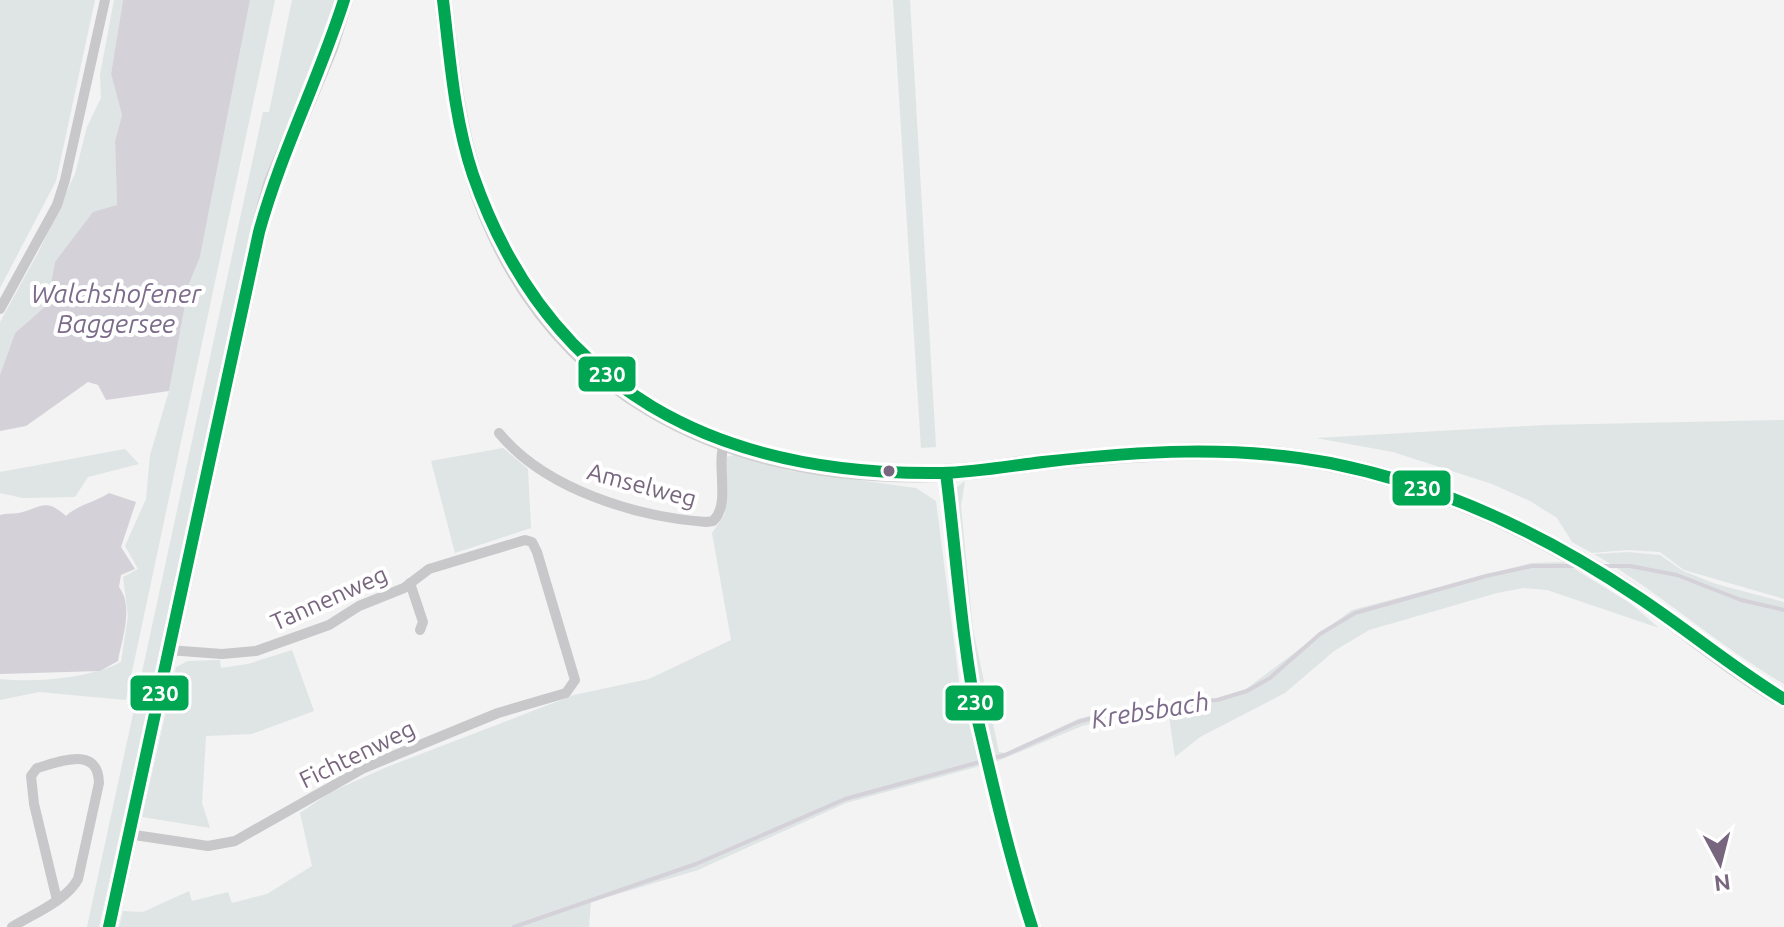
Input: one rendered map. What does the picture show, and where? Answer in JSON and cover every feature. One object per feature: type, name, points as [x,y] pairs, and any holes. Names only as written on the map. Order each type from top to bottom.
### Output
[{"type":"street","points":[[0,309],[57,205],[105,0]]},
{"type":"street","points":[[109,927],[269,196],[287,144],[329,48],[344,0]]},
{"type":"street","points":[[443,0],[455,93],[473,176],[486,211],[520,277],[558,330],[603,378],[652,412],[724,444],[820,468],[891,474],[946,473],[1142,452],[1206,450],[1288,456],[1385,475],[1481,509],[1617,583],[1726,662],[1784,699]]},
{"type":"street","name":"Amselweg","points":[[499,433],[513,450],[568,485],[648,511],[706,522],[713,521],[721,510],[720,464],[724,444]]},
{"type":"street","points":[[946,473],[971,685],[1009,858],[1032,927]]},
{"type":"street","name":"Tannenweg","points":[[168,650],[222,654],[256,651],[329,625],[359,606],[410,583],[429,569],[516,541],[532,542],[569,658]]},
{"type":"street","name":"Tannenweg","points":[[410,583],[423,622],[420,630]]},
{"type":"street","name":"Fichtenweg","points":[[128,834],[208,846],[235,841],[377,762],[498,713],[566,693],[575,680],[569,658]]},
{"type":"street","points":[[12,927],[57,900],[73,889],[78,879],[99,783],[98,770],[93,762],[83,758],[67,759],[32,772],[34,804],[57,900]]},
{"type":"shaded area","points":[[0,0],[95,0],[56,181],[0,288]]},
{"type":"shaded area","points":[[114,0],[123,0],[111,74],[122,115],[115,141],[117,206],[55,262],[47,305],[15,333],[0,375],[0,322],[38,253],[75,174],[87,127],[101,98],[100,75]]},
{"type":"shaded area","points":[[250,0],[275,0],[126,700],[39,692],[0,700],[0,679],[62,678],[95,672],[121,662],[128,616],[123,577],[138,569],[125,546],[146,499],[150,455],[169,391],[189,284],[200,257]]},
{"type":"shaded area","points":[[292,0],[335,0],[322,45],[265,181],[99,927],[87,927],[263,112],[269,112]]},
{"type":"shaded area","points":[[893,0],[910,0],[936,447],[921,448]]},
{"type":"shaded area","points":[[1784,420],[1784,599],[1684,570],[1660,552],[1627,550],[1592,553],[1572,542],[1557,518],[1530,501],[1492,484],[1393,452],[1316,438],[1545,425]]},
{"type":"shaded area","points":[[503,448],[528,469],[531,528],[455,553],[431,461]]},
{"type":"shaded area","points":[[125,449],[139,464],[88,477],[75,497],[23,498],[0,493],[0,472]]},
{"type":"shaded area","points":[[734,455],[791,471],[916,488],[936,501],[960,689],[980,766],[846,803],[698,870],[591,902],[589,927],[119,927],[123,911],[143,912],[189,891],[192,901],[228,892],[232,903],[267,894],[312,866],[300,813],[331,792],[387,767],[574,695],[649,679],[731,640],[712,533],[725,514],[724,464],[727,457]]},
{"type":"shaded area","points":[[965,481],[961,506],[973,629],[999,752],[1005,753],[1078,719],[1129,706],[1217,699],[1246,689],[1352,610],[1531,563],[1563,562],[1630,603],[1659,628],[1547,590],[1523,588],[1497,593],[1369,630],[1334,651],[1285,693],[1200,737],[1175,757],[1168,709],[1082,726],[993,763],[971,679],[953,490]]},
{"type":"shaded area","points":[[1628,552],[1660,555],[1683,571],[1716,584],[1784,602],[1784,684],[1594,554]]},
{"type":"shaded area","points":[[292,650],[314,711],[252,734],[206,736],[202,803],[210,828],[142,817],[176,667],[188,661],[220,660],[221,668],[248,664]]},
{"type":"water","name":"Walchshofener Baggersee","points":[[123,0],[250,0],[200,257],[189,284],[169,391],[106,400],[98,385],[88,382],[26,426],[0,431],[0,375],[15,333],[47,305],[55,262],[93,212],[117,205],[115,141],[122,115],[111,74]]},
{"type":"water","points":[[109,493],[136,502],[121,547],[135,569],[121,575],[119,587],[126,613],[118,661],[100,671],[0,674],[0,515],[48,505],[66,516]]},
{"type":"waterway","name":"Krebsbach","points":[[514,927],[696,864],[845,799],[1005,755],[1078,722],[1129,708],[1217,700],[1247,691],[1270,678],[1320,634],[1355,613],[1532,566],[1580,566]]},
{"type":"waterway","name":"Krebsbach","points":[[1601,566],[1630,566],[1677,575],[1741,600],[1784,610]]},
{"type":"transit line","name":"230","points":[[109,927],[259,232],[278,173],[344,0]]},
{"type":"transit line","name":"230","points":[[443,0],[461,132],[473,175],[506,251],[547,314],[596,366],[652,407],[716,438],[785,458],[861,470],[942,473],[1079,458],[1222,452],[1294,457],[1371,472],[1451,498],[1566,553],[1638,597],[1784,699]]},
{"type":"transit line","name":"230","points":[[946,473],[972,691],[1009,850],[1032,927]]}]
